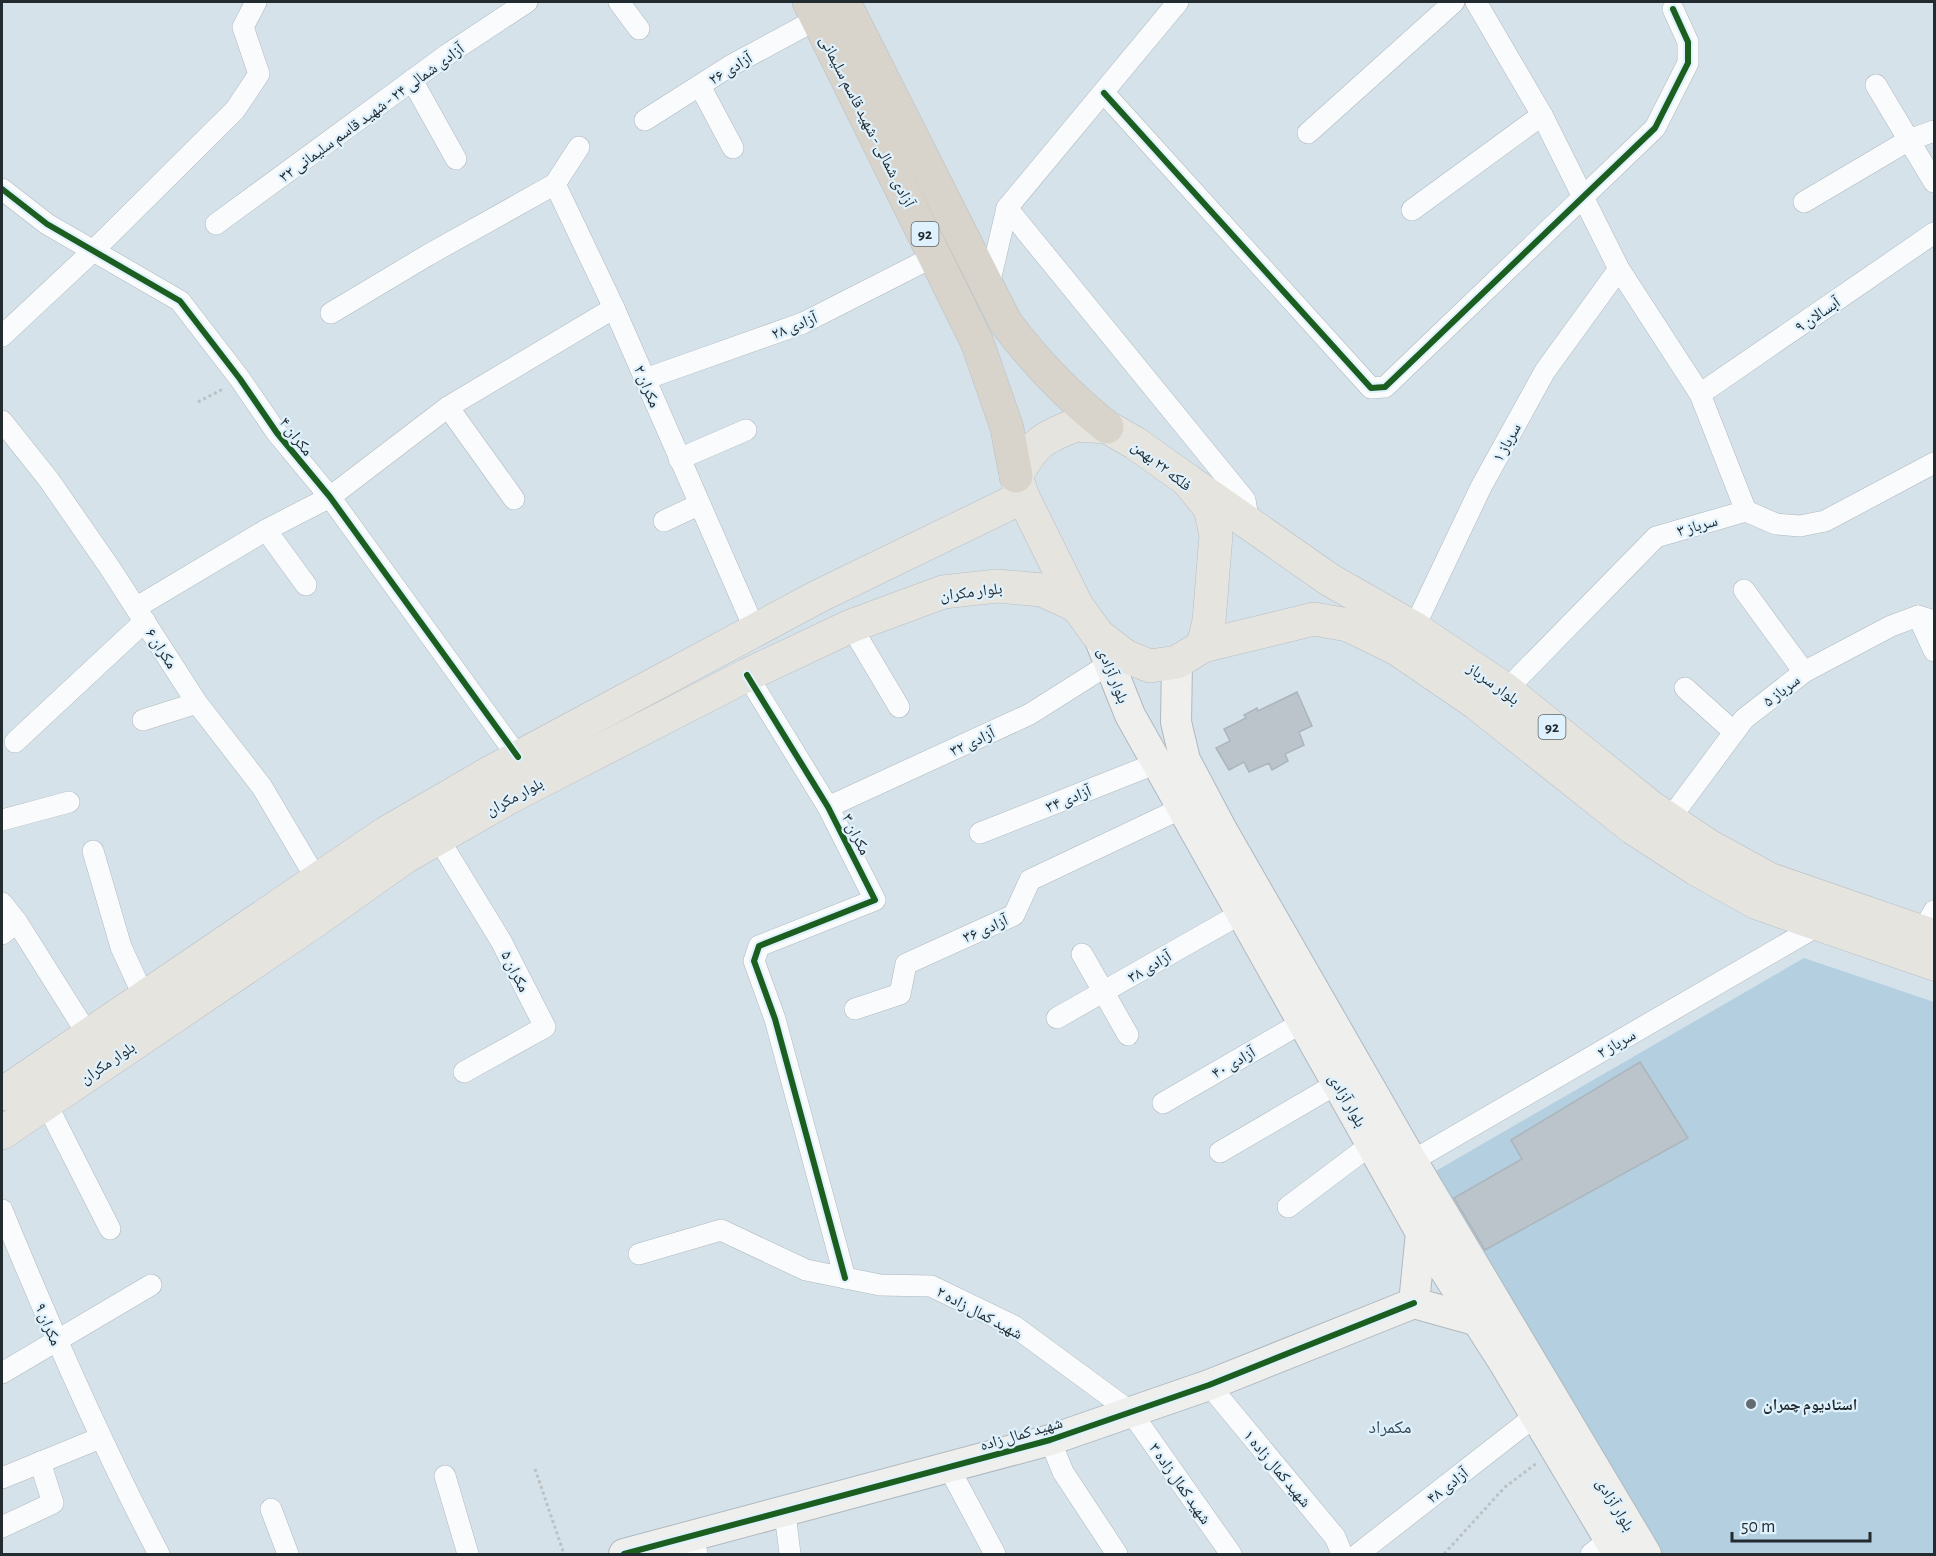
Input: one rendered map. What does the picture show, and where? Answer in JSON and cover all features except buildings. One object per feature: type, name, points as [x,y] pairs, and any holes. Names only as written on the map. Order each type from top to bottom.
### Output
[{"type":"highway","name":"آزادی شمالی - شهید قاسم سلیمانی","points":[[844,2],[1006,323],[1035,362],[1072,400],[1107,428]]},
{"type":"highway","name":"آزادی شمالی - شهید قاسم سلیمانی","points":[[813,10],[976,342],[1007,428],[1020,487]]},
{"type":"main road","name":"فلکه ۲۲ بهمن","points":[[1020,487],[1030,450],[1050,435],[1076,425],[1107,428],[1135,443],[1187,480],[1210,508],[1216,535],[1209,621],[1190,654]]},
{"type":"main road","name":"بلوار سرباز","points":[[1187,480],[1330,580],[1414,628],[1506,690],[1670,820],[1709,846],[1769,879],[1930,926]]},
{"type":"main road","name":"بلوار مکران","points":[[2,1094],[386,833],[518,757],[755,630],[867,573],[1020,487]]},
{"type":"main road","name":"92","points":[[1020,487],[1077,606],[1103,649],[1150,666],[1190,654]]},
{"type":"main road","points":[[866,620],[889,598],[889,591],[879,577],[867,573]]},
{"type":"main road","name":"بلوار مکران","points":[[2,1133],[405,857],[510,797],[747,675],[866,620],[943,592],[997,586],[1042,590],[1077,606]]},
{"type":"main road","name":"بلوار سرباز","points":[[1190,654],[1314,619],[1348,625],[1397,649],[1476,703],[1633,828],[1696,869],[1757,903],[1935,964]]},
{"type":"main road","name":"بلوار آزادی","points":[[1103,649],[1130,715],[1240,914],[1373,1143],[1421,1233],[1555,1449],[1606,1550]]},
{"type":"main road","name":"بلوار آزادی","points":[[1190,654],[1176,722],[1185,760],[1222,830],[1412,1161],[1646,1554]]},
{"type":"main road","points":[[1421,1233],[1414,1302],[1475,1320]]},
{"type":"main road","name":"شهید کمال زاده","points":[[624,1554],[695,1546],[785,1513],[1050,1440],[1209,1385],[1414,1302]]},
{"type":"street","points":[[2,336],[94,250],[235,110],[259,74],[243,27],[256,2]]},
{"type":"street","name":"آزادی شمالی ۲۴ - شهید قاسم سلیمانی ۳۲","points":[[216,224],[412,80],[527,2]]},
{"type":"street","points":[[620,2],[639,29]]},
{"type":"street","points":[[988,289],[1007,208],[1104,93],[1149,33],[1178,2]]},
{"type":"street","points":[[1308,133],[1454,2]]},
{"type":"street","points":[[1476,2],[1542,115],[1619,269],[1700,394],[1746,512],[1776,524],[1800,526],[1825,521],[1935,464]]},
{"type":"street","points":[[1104,93],[1371,388],[1384,387],[1655,128],[1688,63],[1688,42],[1673,9]]},
{"type":"street","name":"آزادی ۲۶","points":[[645,120],[813,10]]},
{"type":"street","points":[[412,80],[456,159]]},
{"type":"street","points":[[1876,85],[1935,182]]},
{"type":"street","points":[[700,86],[733,148]]},
{"type":"street","points":[[1412,210],[1542,115]]},
{"type":"street","points":[[1804,202],[1909,140],[1935,131]]},
{"type":"street","points":[[331,313],[428,255],[555,184],[579,147]]},
{"type":"street","name":"مکران ۲","points":[[555,184],[614,308],[698,505],[755,630]]},
{"type":"street","name":"مکران ۴","points":[[2,189],[47,224],[180,301],[240,379],[277,433],[330,497],[518,757]]},
{"type":"street","points":[[1007,208],[1245,500],[1248,523]]},
{"type":"street","name":"آبسالان ۹","points":[[1700,394],[1935,233]]},
{"type":"street","name":"آزادی ۲۸","points":[[645,379],[803,323],[935,256]]},
{"type":"street","name":"سرباز ۱","points":[[1414,628],[1481,487],[1545,371],[1619,269]]},
{"type":"street","points":[[15,742],[141,614],[266,530],[330,497],[448,407],[614,308]]},
{"type":"street","points":[[448,407],[514,499]]},
{"type":"street","name":"مکران ۶","points":[[2,421],[49,480],[141,614],[197,703],[262,787],[317,880]]},
{"type":"street","points":[[679,459],[746,430]]},
{"type":"street","points":[[664,521],[698,505]]},
{"type":"street","name":"سرباز ۳","points":[[1506,690],[1656,537],[1746,512]]},
{"type":"street","points":[[266,530],[306,585]]},
{"type":"street","points":[[1744,590],[1804,672]]},
{"type":"street","points":[[1926,619],[1935,651]]},
{"type":"street","name":"سرباز ۵","points":[[1670,820],[1744,719],[1804,672],[1891,626],[1926,619]]},
{"type":"street","points":[[866,620],[899,707]]},
{"type":"street","name":"آزادی ۳۲","points":[[828,807],[1030,714],[1103,649]]},
{"type":"street","name":"مکران ۳","points":[[747,675],[828,807],[875,900],[759,946],[753,961],[775,1019],[845,1278]]},
{"type":"street","points":[[1685,688],[1734,732]]},
{"type":"street","points":[[143,720],[197,703]]},
{"type":"street","name":"آزادی ۳۴","points":[[980,833],[1157,763]]},
{"type":"street","points":[[2,820],[69,802]]},
{"type":"street","name":"آزادی ۳۶","points":[[855,1009],[900,993],[906,964],[1014,915],[1030,880],[1182,808]]},
{"type":"street","name":"مکران ۵","points":[[438,838],[501,941],[545,1027],[464,1072]]},
{"type":"street","points":[[93,851],[121,947],[144,997]]},
{"type":"street","points":[[2,903],[9,928],[88,1035]]},
{"type":"street","name":"آزادی ۳۸","points":[[1057,1018],[1240,914]]},
{"type":"street","name":"سرباز ۲","points":[[1412,1161],[1819,925]]},
{"type":"street","points":[[1082,954],[1128,1035]]},
{"type":"street","name":"آزادی ۴۰","points":[[1163,1102],[1303,1022]]},
{"type":"street","points":[[1220,1152],[1338,1083]]},
{"type":"street","points":[[46,1103],[110,1229]]},
{"type":"street","points":[[1288,1207],[1373,1143]]},
{"type":"street","name":"مکران ۹","points":[[2,1210],[100,1438],[159,1554]]},
{"type":"street","name":"شهید کمال زاده ۲","points":[[639,1254],[721,1230],[806,1270],[880,1285],[931,1286],[1014,1326],[1131,1412]]},
{"type":"street","points":[[2,1373],[151,1285]]},
{"type":"street","name":"شهید کمال زاده ۱","points":[[1209,1385],[1335,1537],[1342,1554]]},
{"type":"street","name":"شهید کمال زاده ۳","points":[[1131,1412],[1231,1554]]},
{"type":"street","name":"آزادی ۴۸","points":[[1358,1554],[1535,1416]]},
{"type":"street","points":[[2,1478],[100,1438]]},
{"type":"street","points":[[1050,1440],[1063,1472],[1117,1554]]},
{"type":"street","points":[[2,1527],[53,1503],[40,1462]]},
{"type":"street","points":[[949,1468],[995,1554]]},
{"type":"street","points":[[445,1476],[468,1554]]},
{"type":"street","points":[[271,1509],[288,1554]]},
{"type":"street","points":[[785,1513],[790,1554]]},
{"type":"path","points":[[198,402],[240,379]]},
{"type":"path","points":[[1444,1554],[1505,1487],[1555,1449]]},
{"type":"path","points":[[535,1468],[564,1554]]},
{"type":"shaded area","name":"استادیوم چمران","points":[[1804,958],[1934,1002],[1934,1554],[1658,1554],[1429,1175]]},
{"type":"cycle path","points":[[1104,93],[1371,388],[1385,387],[1655,128],[1688,63],[1688,42],[1673,9]]},
{"type":"cycle path","points":[[2,189],[47,224],[180,301],[240,379],[277,433],[330,497],[518,757]]},
{"type":"cycle path","points":[[747,675],[828,807],[875,900],[759,946],[754,961],[775,1019],[845,1278]]},
{"type":"cycle path","points":[[624,1554],[1050,1440],[1209,1385],[1414,1303]]},
{"type":"place","name":"استادیوم چمران","points":[[1751,1404]]},
{"type":"district","name":"مکمراد","points":[[1390,1427]]}]
